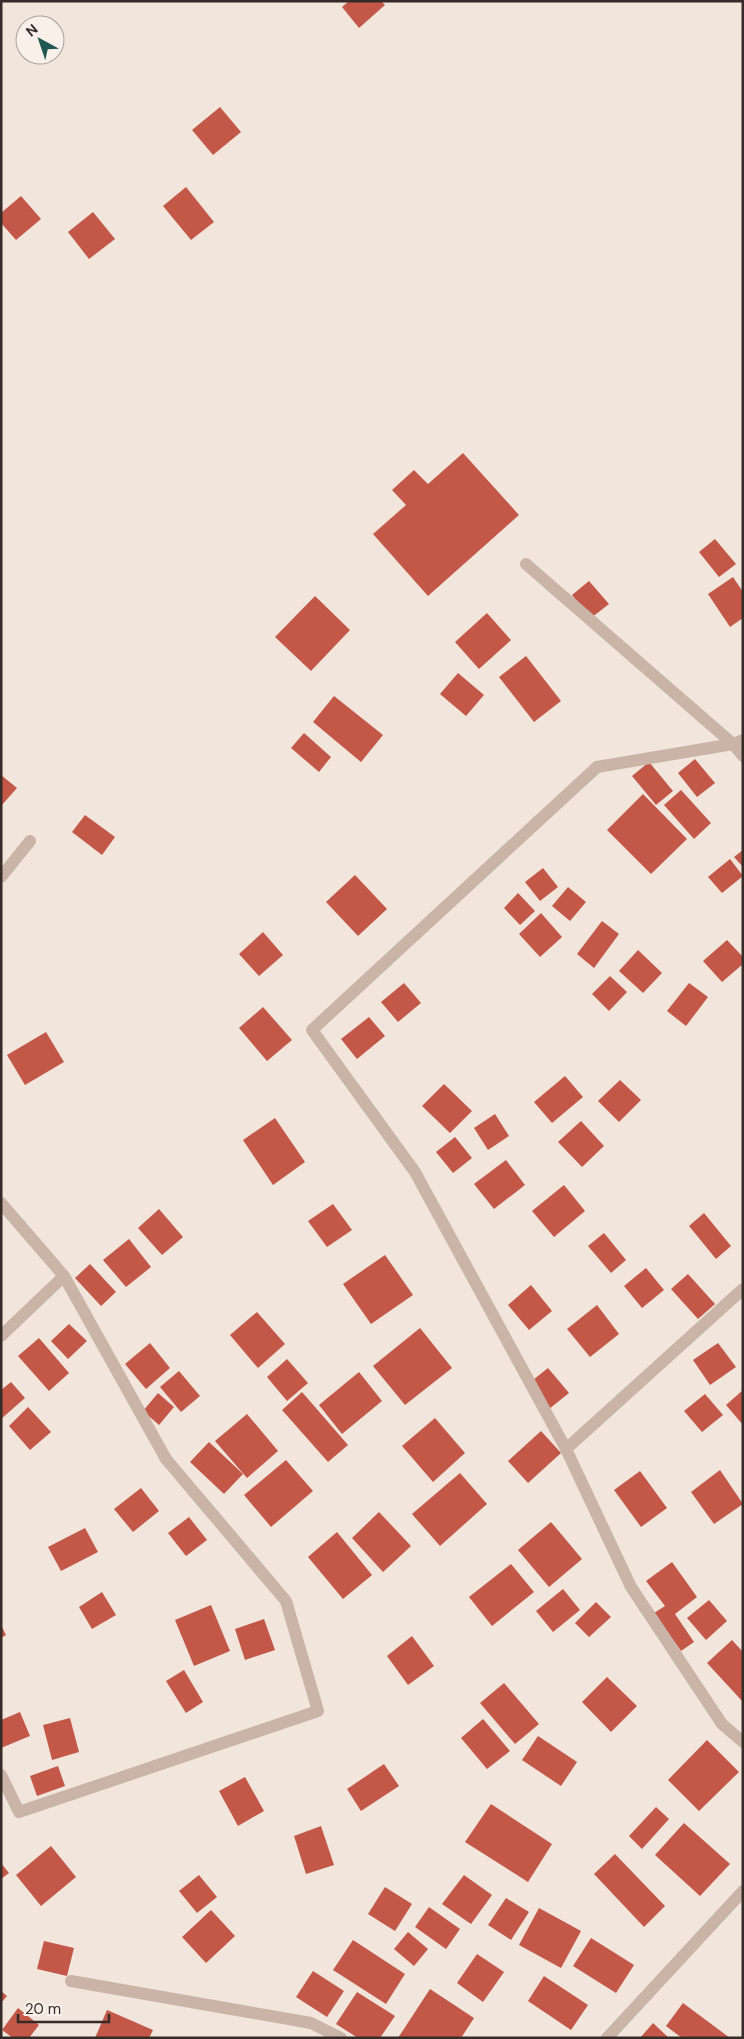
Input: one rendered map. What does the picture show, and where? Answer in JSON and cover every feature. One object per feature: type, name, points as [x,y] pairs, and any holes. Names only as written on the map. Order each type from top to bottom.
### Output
[{"type":"street","points":[[526,564],[738,742],[743,756]]},
{"type":"street","points":[[738,742],[597,767],[312,1030],[415,1172],[566,1449],[631,1587],[722,1724],[743,1742]]},
{"type":"street","points":[[1,877],[30,842]]},
{"type":"street","points":[[1,1203],[64,1276],[166,1459],[286,1602],[318,1711],[20,1812],[1,1775]]},
{"type":"street","points":[[1,1336],[64,1276]]},
{"type":"street","points":[[566,1449],[741,1295]]},
{"type":"street","points":[[607,2038],[743,1891]]},
{"type":"street","points":[[71,1981],[311,2023],[342,2038]]},
{"type":"building","points":[[349,1],[381,1],[385,5],[359,28],[342,7]]},
{"type":"building","points":[[220,107],[241,132],[213,155],[192,130]]},
{"type":"building","points":[[186,187],[214,222],[191,240],[163,206]]},
{"type":"building","points":[[21,196],[41,219],[16,240],[1,223],[1,213]]},
{"type":"building","points":[[93,212],[115,239],[89,259],[68,232]]},
{"type":"building","points":[[463,453],[519,515],[428,596],[373,534],[406,505],[392,490],[414,470],[428,484]]},
{"type":"building","points":[[715,539],[736,564],[719,577],[699,552]]},
{"type":"building","points":[[733,577],[743,592],[743,618],[730,627],[708,594]]},
{"type":"building","points":[[589,581],[609,604],[591,618],[572,595]]},
{"type":"building","points":[[315,596],[350,630],[311,671],[275,637]]},
{"type":"building","points":[[487,613],[511,640],[479,669],[455,642]]},
{"type":"building","points":[[526,656],[561,701],[534,722],[499,677]]},
{"type":"building","points":[[458,673],[484,695],[466,716],[440,694]]},
{"type":"building","points":[[334,696],[383,735],[361,762],[313,722]]},
{"type":"building","points":[[304,733],[331,757],[319,772],[291,748]]},
{"type":"building","points":[[695,759],[715,783],[697,797],[678,773]]},
{"type":"building","points":[[649,762],[673,791],[656,805],[632,776]]},
{"type":"building","points":[[1,775],[17,788],[1,806]]},
{"type":"building","points":[[681,790],[711,823],[694,839],[664,805]]},
{"type":"building","points":[[643,794],[687,839],[651,874],[607,830]]},
{"type":"building","points":[[85,815],[115,837],[102,855],[72,832]]},
{"type":"building","points":[[743,850],[743,867],[734,857]]},
{"type":"building","points":[[730,859],[743,876],[722,893],[708,877]]},
{"type":"building","points":[[543,868],[558,887],[540,901],[525,882]]},
{"type":"building","points":[[355,875],[387,909],[358,936],[326,902]]},
{"type":"building","points":[[568,887],[586,902],[570,921],[552,906]]},
{"type":"building","points":[[518,893],[535,911],[520,925],[504,908]]},
{"type":"building","points":[[541,913],[562,937],[540,957],[519,934]]},
{"type":"building","points":[[602,921],[619,934],[594,968],[577,954]]},
{"type":"building","points":[[263,932],[283,955],[259,976],[239,954]]},
{"type":"building","points":[[727,940],[743,957],[743,964],[722,982],[703,961]]},
{"type":"building","points":[[638,950],[662,973],[643,993],[619,971]]},
{"type":"building","points":[[610,976],[627,992],[609,1011],[592,994]]},
{"type":"building","points":[[404,983],[421,1003],[398,1022],[381,1002]]},
{"type":"building","points":[[689,983],[708,997],[686,1026],[667,1011]]},
{"type":"building","points":[[263,1007],[292,1040],[267,1061],[239,1028]]},
{"type":"building","points":[[369,1017],[385,1036],[357,1059],[341,1039]]},
{"type":"building","points":[[46,1032],[64,1062],[25,1085],[7,1055]]},
{"type":"building","points":[[565,1076],[583,1097],[552,1123],[534,1102]]},
{"type":"building","points":[[620,1080],[641,1100],[619,1122],[598,1101]]},
{"type":"building","points":[[444,1084],[472,1111],[450,1133],[422,1106]]},
{"type":"building","points":[[495,1114],[509,1136],[488,1150],[474,1128]]},
{"type":"building","points":[[275,1118],[305,1162],[273,1185],[243,1140]]},
{"type":"building","points":[[581,1121],[604,1146],[582,1167],[558,1142]]},
{"type":"building","points":[[455,1137],[472,1158],[453,1173],[436,1152]]},
{"type":"building","points":[[506,1160],[525,1185],[494,1209],[474,1184]]},
{"type":"building","points":[[564,1185],[585,1211],[554,1237],[532,1211]]},
{"type":"building","points":[[333,1204],[352,1230],[327,1247],[308,1221]]},
{"type":"building","points":[[159,1209],[183,1237],[162,1255],[138,1228]]},
{"type":"building","points":[[704,1213],[731,1246],[716,1259],[689,1226]]},
{"type":"building","points":[[604,1233],[626,1260],[611,1273],[588,1246]]},
{"type":"building","points":[[129,1239],[151,1267],[126,1287],[103,1260]]},
{"type":"building","points":[[385,1255],[413,1295],[371,1324],[343,1284]]},
{"type":"building","points":[[90,1264],[116,1292],[101,1306],[75,1278]]},
{"type":"building","points":[[646,1268],[664,1290],[642,1308],[624,1286]]},
{"type":"building","points":[[688,1274],[715,1304],[698,1319],[671,1289]]},
{"type":"building","points":[[531,1285],[552,1311],[529,1330],[508,1305]]},
{"type":"building","points":[[597,1305],[619,1334],[590,1357],[567,1329]]},
{"type":"building","points":[[257,1312],[285,1344],[258,1368],[230,1335]]},
{"type":"building","points":[[69,1324],[87,1341],[68,1359],[51,1341]]},
{"type":"building","points":[[420,1328],[452,1368],[405,1405],[373,1366]]},
{"type":"building","points":[[39,1338],[69,1373],[49,1391],[18,1356]]},
{"type":"building","points":[[150,1343],[170,1368],[146,1389],[125,1364]]},
{"type":"building","points":[[718,1343],[736,1367],[710,1385],[693,1360]]},
{"type":"building","points":[[287,1359],[308,1383],[287,1401],[267,1377]]},
{"type":"building","points":[[548,1368],[569,1393],[549,1409],[528,1384]]},
{"type":"building","points":[[179,1371],[200,1396],[181,1412],[160,1387]]},
{"type":"building","points":[[359,1372],[382,1401],[342,1434],[319,1405]]},
{"type":"building","points":[[11,1382],[25,1398],[1,1419],[1,1390]]},
{"type":"building","points":[[743,1390],[743,1425],[726,1405]]},
{"type":"building","points":[[302,1392],[348,1445],[328,1462],[282,1410]]},
{"type":"building","points":[[158,1393],[174,1407],[159,1425],[143,1411]]},
{"type":"building","points":[[705,1394],[723,1415],[702,1432],[684,1411]]},
{"type":"building","points":[[28,1407],[51,1432],[30,1450],[9,1426]]},
{"type":"building","points":[[247,1414],[278,1451],[247,1478],[215,1441]]},
{"type":"building","points":[[435,1418],[465,1453],[433,1482],[402,1446]]},
{"type":"building","points":[[541,1431],[561,1453],[528,1483],[508,1461]]},
{"type":"building","points":[[209,1442],[243,1474],[224,1494],[190,1462]]},
{"type":"building","points":[[286,1460],[313,1491],[271,1527],[244,1495]]},
{"type":"building","points":[[720,1470],[743,1504],[714,1524],[691,1492]]},
{"type":"building","points":[[640,1471],[667,1508],[641,1527],[614,1490]]},
{"type":"building","points":[[460,1473],[487,1504],[440,1546],[412,1514]]},
{"type":"building","points":[[141,1488],[159,1511],[133,1532],[114,1509]]},
{"type":"building","points":[[379,1512],[411,1546],[383,1572],[352,1538]]},
{"type":"building","points":[[189,1517],[207,1540],[186,1556],[168,1533]]},
{"type":"building","points":[[551,1522],[582,1559],[549,1587],[518,1550]]},
{"type":"building","points":[[85,1528],[98,1552],[61,1571],[48,1547]]},
{"type":"building","points":[[337,1532],[372,1575],[343,1599],[308,1557]]},
{"type":"building","points":[[672,1562],[697,1597],[675,1614],[694,1642],[681,1651],[654,1613],[665,1606],[646,1581]]},
{"type":"building","points":[[511,1564],[534,1592],[492,1626],[469,1597]]},
{"type":"building","points":[[563,1589],[580,1610],[553,1632],[536,1611]]},
{"type":"building","points":[[102,1592],[116,1615],[92,1629],[79,1607]]},
{"type":"building","points":[[709,1600],[727,1621],[706,1640],[687,1618]]},
{"type":"building","points":[[596,1602],[611,1617],[589,1637],[575,1623]]},
{"type":"building","points":[[211,1605],[230,1651],[194,1666],[175,1620]]},
{"type":"building","points":[[264,1619],[275,1650],[245,1660],[235,1629]]},
{"type":"building","points":[[1,1625],[6,1635],[1,1638]]},
{"type":"building","points":[[412,1636],[434,1666],[408,1685],[387,1656]]},
{"type":"building","points":[[732,1640],[743,1652],[743,1702],[707,1663]]},
{"type":"building","points":[[184,1670],[203,1702],[186,1713],[166,1681]]},
{"type":"building","points":[[607,1677],[637,1706],[611,1732],[582,1702]]},
{"type":"building","points":[[504,1683],[539,1724],[515,1744],[480,1703]]},
{"type":"building","points":[[20,1712],[30,1736],[1,1748],[1,1720]]},
{"type":"building","points":[[70,1718],[79,1752],[52,1760],[43,1725]]},
{"type":"building","points":[[483,1719],[510,1751],[487,1769],[461,1738]]},
{"type":"building","points":[[538,1736],[577,1762],[561,1786],[522,1760]]},
{"type":"building","points":[[707,1740],[739,1772],[699,1811],[668,1780]]},
{"type":"building","points":[[384,1764],[399,1786],[361,1811],[347,1789]]},
{"type":"building","points":[[58,1766],[65,1786],[37,1796],[30,1776]]},
{"type":"building","points":[[245,1777],[264,1811],[238,1826],[219,1791]]},
{"type":"building","points":[[491,1804],[552,1844],[528,1882],[465,1842]]},
{"type":"building","points":[[656,1807],[669,1819],[642,1849],[629,1836]]},
{"type":"building","points":[[684,1823],[730,1864],[700,1896],[655,1855]]},
{"type":"building","points":[[321,1826],[334,1865],[306,1874],[294,1836]]},
{"type":"building","points":[[51,1846],[76,1877],[41,1906],[16,1875]]},
{"type":"building","points":[[615,1854],[665,1906],[644,1927],[594,1874]]},
{"type":"building","points":[[1,1863],[9,1873],[1,1879]]},
{"type":"building","points":[[199,1875],[217,1897],[197,1913],[179,1891]]},
{"type":"building","points":[[464,1875],[492,1895],[471,1924],[442,1904]]},
{"type":"building","points":[[385,1887],[412,1904],[395,1931],[368,1914]]},
{"type":"building","points":[[506,1898],[529,1912],[511,1940],[488,1925]]},
{"type":"building","points":[[429,1907],[460,1929],[446,1949],[415,1927]]},
{"type":"building","points":[[539,1908],[581,1931],[561,1968],[519,1945]]},
{"type":"building","points":[[211,1910],[235,1936],[206,1963],[182,1937]]},
{"type":"building","points":[[408,1932],[428,1949],[414,1966],[394,1949]]},
{"type":"building","points":[[591,1938],[634,1965],[616,1993],[573,1966]]},
{"type":"building","points":[[353,1940],[405,1974],[386,2004],[333,1970]]},
{"type":"building","points":[[44,1941],[74,1948],[67,1976],[37,1969]]},
{"type":"building","points":[[477,1954],[504,1972],[483,2002],[457,1983]]},
{"type":"building","points":[[313,1971],[344,1991],[327,2017],[296,1997]]},
{"type":"building","points":[[544,1976],[588,2005],[571,2030],[528,2001]]},
{"type":"building","points":[[430,1989],[474,2018],[461,2038],[398,2038]]},
{"type":"building","points":[[1,1991],[7,1996],[1,2003]]},
{"type":"building","points":[[357,1992],[395,2016],[380,2038],[358,2038],[336,2024]]},
{"type":"building","points":[[683,2003],[730,2038],[682,2038],[666,2026]]},
{"type":"building","points":[[18,2008],[39,2025],[29,2038],[13,2038],[2,2030]]},
{"type":"building","points":[[107,2010],[153,2030],[149,2038],[95,2038]]},
{"type":"building","points":[[653,2023],[669,2038],[640,2038]]}]
